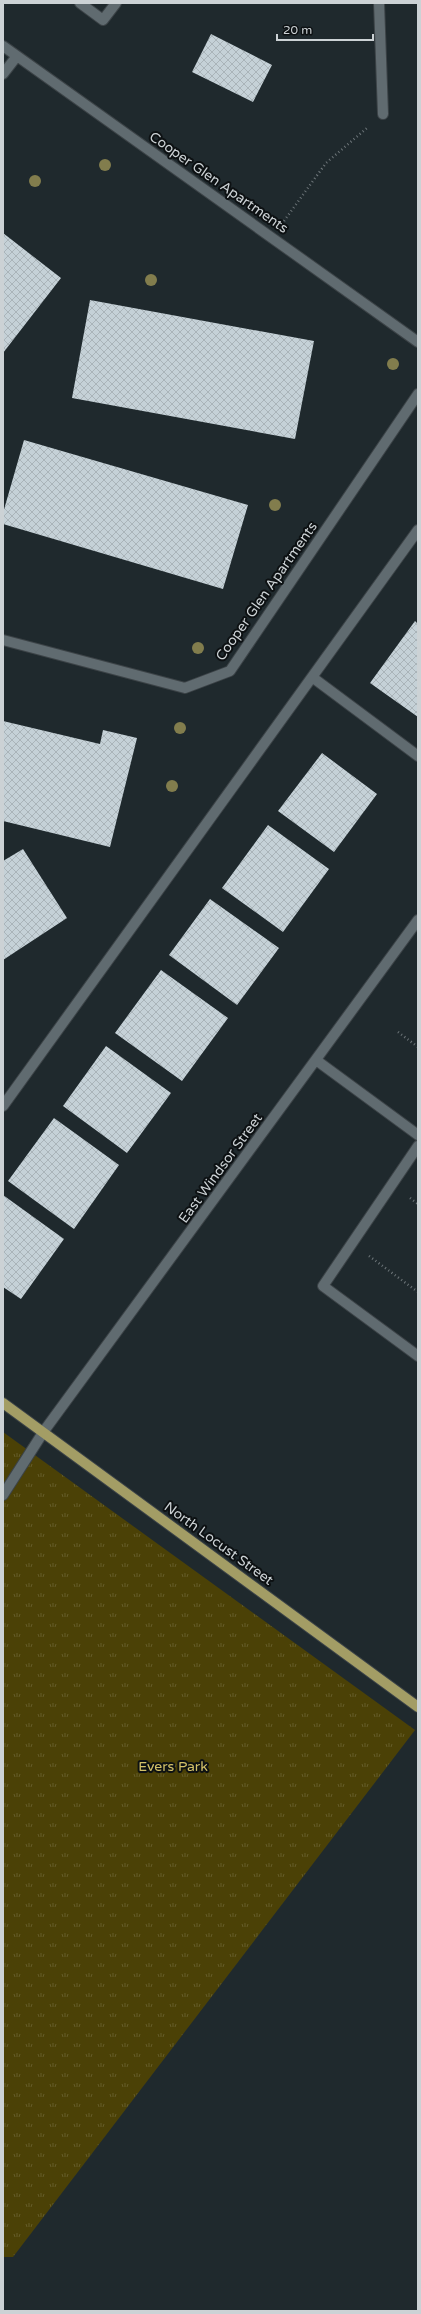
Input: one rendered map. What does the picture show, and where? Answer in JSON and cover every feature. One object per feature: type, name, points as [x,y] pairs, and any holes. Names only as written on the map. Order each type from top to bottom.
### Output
[{"type":"main road","name":"North Locust Street","points":[[3,1403],[44,1431],[418,1707]]},
{"type":"street","points":[[80,3],[103,20],[116,3]]},
{"type":"street","points":[[379,3],[383,114]]},
{"type":"street","name":"Cooper Glen Apartments","points":[[3,46],[418,342]]},
{"type":"street","points":[[3,74],[17,56]]},
{"type":"street","name":"Cooper Glen Apartments","points":[[3,640],[185,688],[230,671],[418,394]]},
{"type":"street","points":[[3,1106],[418,530]]},
{"type":"street","points":[[312,677],[418,756]]},
{"type":"street","name":"East Windsor Street","points":[[3,1495],[44,1431],[418,920]]},
{"type":"street","points":[[316,1060],[418,1135]]},
{"type":"street","points":[[418,1146],[323,1286],[418,1356]]},
{"type":"path","points":[[272,238],[326,163],[383,114]]},
{"type":"path","points":[[398,1032],[418,1047]]},
{"type":"path","points":[[405,1204],[414,1192]]},
{"type":"path","points":[[410,1198],[418,1204]]},
{"type":"path","points":[[372,1248],[368,1255],[418,1292]]},
{"type":"green space","name":"Evers Park","points":[[3,1432],[415,1730],[13,2257],[3,2257]]},
{"type":"building","points":[[211,34],[272,65],[253,102],[192,72]]},
{"type":"building","points":[[3,233],[61,278],[3,353]]},
{"type":"building","points":[[90,300],[314,341],[295,439],[72,398]]},
{"type":"building","points":[[24,440],[248,505],[223,589],[3,524],[3,513]]},
{"type":"building","points":[[415,621],[418,624],[418,717],[370,683]]},
{"type":"building","points":[[3,721],[100,744],[103,730],[137,738],[110,847],[3,821]]},
{"type":"building","points":[[322,753],[377,794],[334,852],[278,811]]},
{"type":"building","points":[[268,825],[329,869],[283,932],[222,888]]},
{"type":"building","points":[[23,849],[67,918],[3,960],[3,861]]},
{"type":"building","points":[[210,899],[279,948],[237,1005],[169,955]]},
{"type":"building","points":[[161,970],[228,1018],[182,1081],[115,1033]]},
{"type":"building","points":[[106,1046],[171,1093],[127,1153],[63,1106]]},
{"type":"building","points":[[54,1118],[119,1165],[74,1229],[8,1181]]},
{"type":"building","points":[[3,1195],[64,1239],[21,1299],[3,1287]]}]
